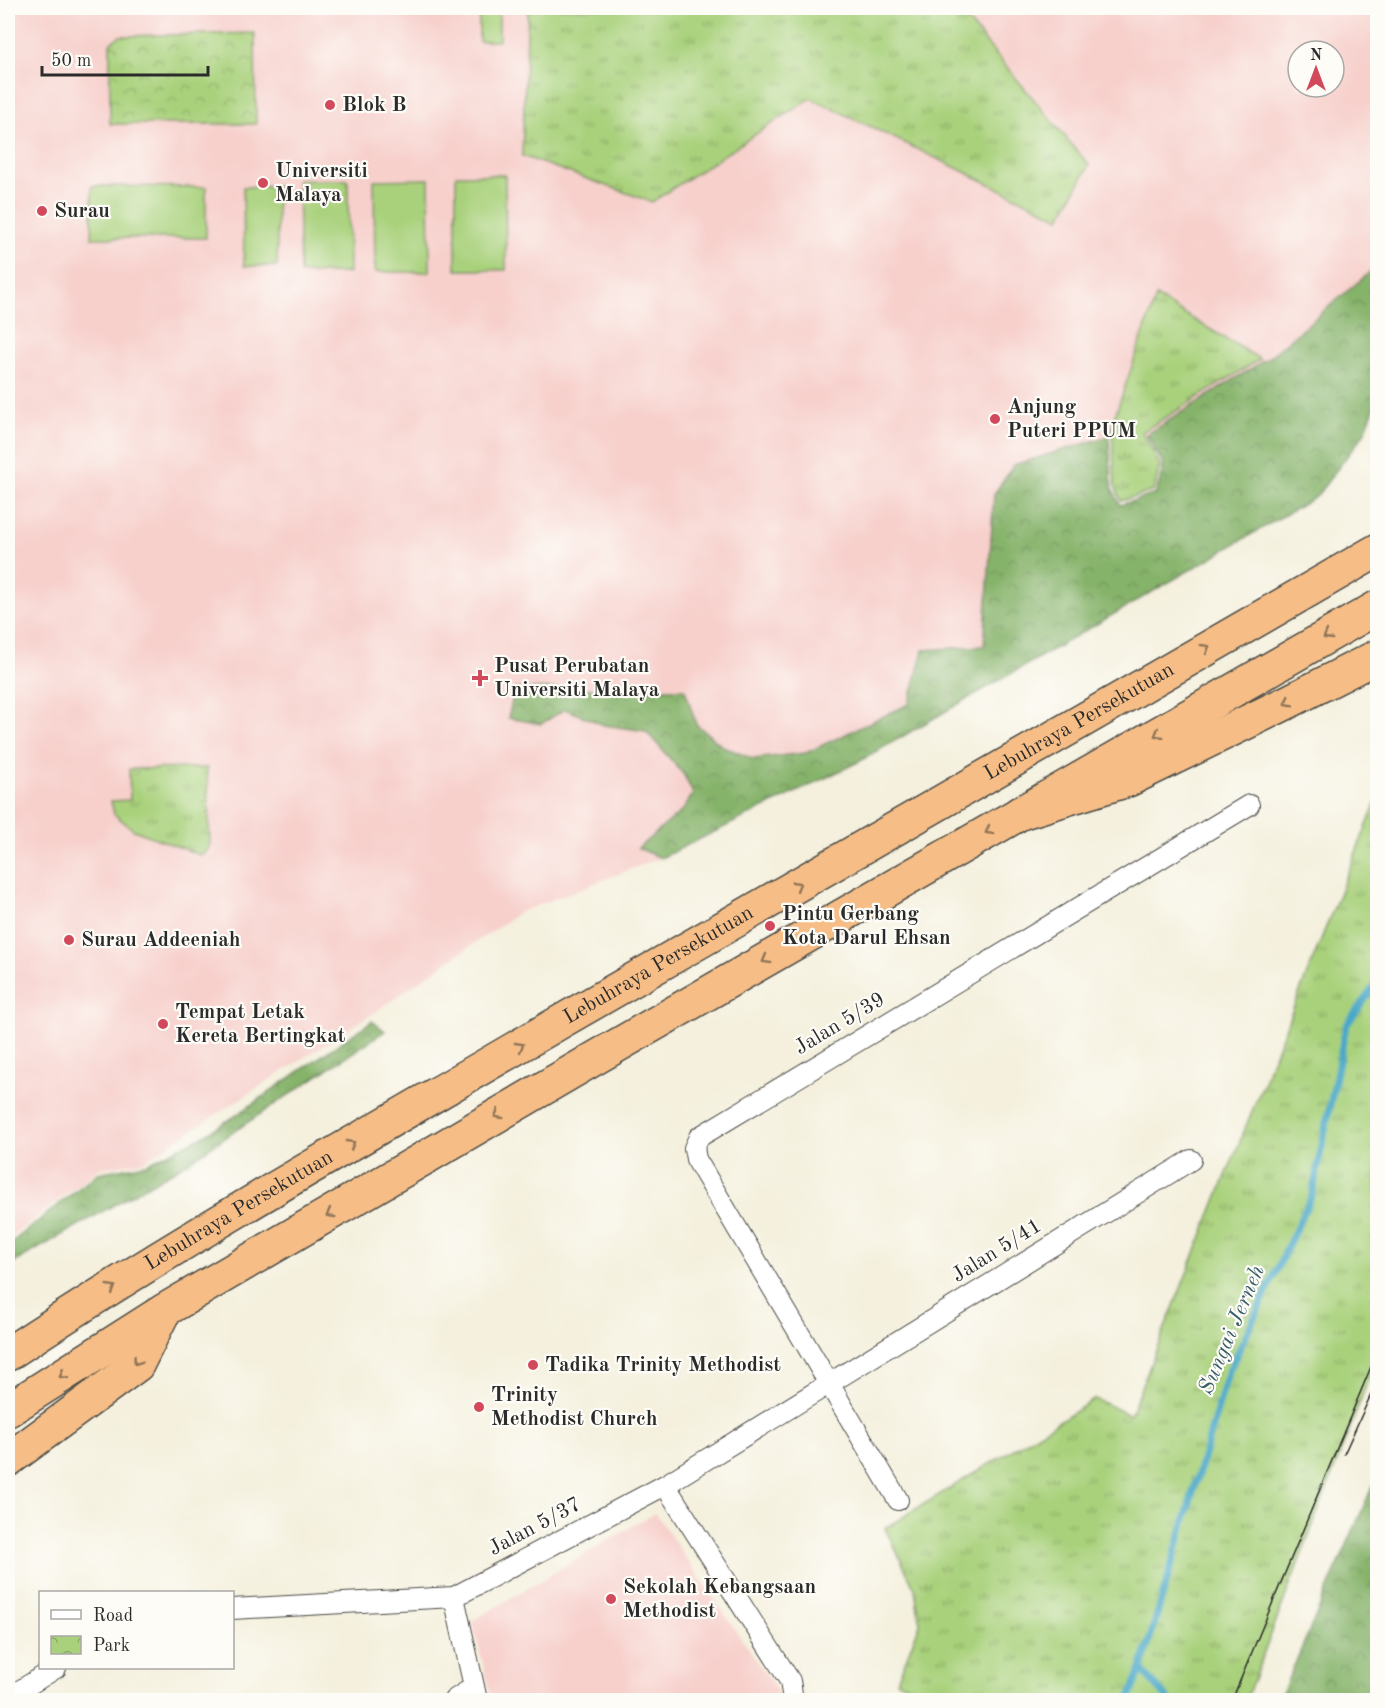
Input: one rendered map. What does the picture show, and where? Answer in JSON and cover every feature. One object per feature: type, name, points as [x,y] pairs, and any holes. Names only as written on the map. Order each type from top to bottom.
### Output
[{"type":"highway","name":"Lebuhraya Persekutuan","points":[[8,1354],[62,1318],[317,1164],[1377,550]]},
{"type":"highway","points":[[8,1410],[165,1310],[1377,607]]},
{"type":"highway","points":[[1020,813],[1128,780],[1377,656]]},
{"type":"highway","points":[[8,1460],[137,1365],[165,1310]]},
{"type":"highway","points":[[8,1340],[62,1318]]},
{"type":"street","name":"Jalan 5/39","points":[[828,1383],[696,1159],[694,1148],[699,1137],[1249,805]]},
{"type":"street","name":"Jalan 5/41","points":[[828,1383],[1191,1160]]},
{"type":"street","name":"Jalan 5/37","points":[[234,1609],[454,1598],[665,1485],[828,1383]]},
{"type":"street","points":[[828,1383],[898,1500]]},
{"type":"street","points":[[665,1485],[790,1681],[793,1701]]},
{"type":"street","points":[[454,1598],[475,1694],[454,1701]]},
{"type":"street","points":[[8,1698],[54,1669]]},
{"type":"shaded area","name":"Pusat Perubatan Universiti Malaya","points":[[8,8],[1377,8],[1377,266],[1268,358],[1146,435],[1109,436],[994,494],[984,646],[920,710],[660,858],[520,912],[369,1016],[144,1161],[99,1169],[8,1239]]},
{"type":"shaded area","name":"Sekolah Kebangsaan Methodist","points":[[655,1513],[776,1689],[780,1700],[492,1700],[472,1621]]},
{"type":"green space","points":[[479,8],[499,8],[499,41],[479,41]]},
{"type":"green space","points":[[528,8],[957,8],[1089,165],[1060,218],[811,98],[652,202],[522,156]]},
{"type":"green space","points":[[255,33],[256,124],[110,124],[110,43],[120,36]]},
{"type":"green space","points":[[456,175],[505,175],[506,270],[456,270]]},
{"type":"green space","points":[[429,179],[430,272],[375,272],[374,180]]},
{"type":"green space","points":[[298,180],[348,180],[349,273],[300,273]]},
{"type":"green space","points":[[92,186],[206,187],[206,238],[92,238]]},
{"type":"green space","points":[[277,186],[277,266],[244,266],[243,187]]},
{"type":"green space","points":[[1377,266],[1377,401],[1364,434],[1316,497],[860,761],[661,858],[638,848],[683,810],[693,794],[684,775],[646,731],[604,725],[565,709],[541,724],[508,718],[515,689],[685,689],[696,724],[722,746],[753,759],[806,753],[909,704],[923,650],[984,646],[994,494],[1014,465],[1109,436],[1112,488],[1120,505],[1156,494],[1164,465],[1146,435],[1268,358]]},
{"type":"green space","points":[[1156,297],[1260,359],[1142,432],[1160,465],[1154,491],[1121,501],[1115,486],[1112,424]]},
{"type":"green space","points":[[207,768],[210,845],[206,852],[200,855],[134,830],[114,814],[111,801],[130,800],[129,769]]},
{"type":"green space","points":[[1377,800],[1377,1357],[1246,1700],[949,1700],[897,1681],[920,1624],[915,1589],[885,1528],[1095,1399],[1130,1415]]},
{"type":"green space","points":[[372,1021],[385,1031],[185,1164],[8,1266],[8,1245],[98,1173],[146,1164],[203,1136]]},
{"type":"green space","points":[[1377,1476],[1377,1700],[1279,1700]]},
{"type":"green space","points":[[694,1695],[694,1700],[603,1700],[603,1698]]},
{"type":"waterway","name":"Sungai Jerneh","points":[[1129,1700],[1141,1669],[1228,1373],[1312,1195],[1346,1026],[1378,981]]},
{"type":"waterway","points":[[1141,1669],[1169,1700]]},
{"type":"tram line","points":[[1232,1700],[1378,1350]]},
{"type":"tram line","points":[[1344,1454],[1378,1379]]},
{"type":"place","name":"Blok B","points":[[330,105]]},
{"type":"place","name":"Universiti Malaya","points":[[263,183]]},
{"type":"place","name":"Surau","points":[[42,211]]},
{"type":"place","name":"Anjung Puteri PPUM","points":[[995,419]]},
{"type":"place","name":"Pusat Perubatan Universiti Malaya","points":[[480,678]]},
{"type":"place","name":"Pintu Gerbang Kota Darul Ehsan","points":[[770,926]]},
{"type":"place","name":"Surau Addeeniah","points":[[69,940]]},
{"type":"place","name":"Tempat Letak Kereta Bertingkat","points":[[163,1024]]},
{"type":"place","name":"Tadika Trinity Methodist","points":[[533,1365]]},
{"type":"place","name":"Trinity Methodist Church","points":[[479,1407]]},
{"type":"place","name":"Sekolah Kebangsaan Methodist","points":[[611,1599]]}]
